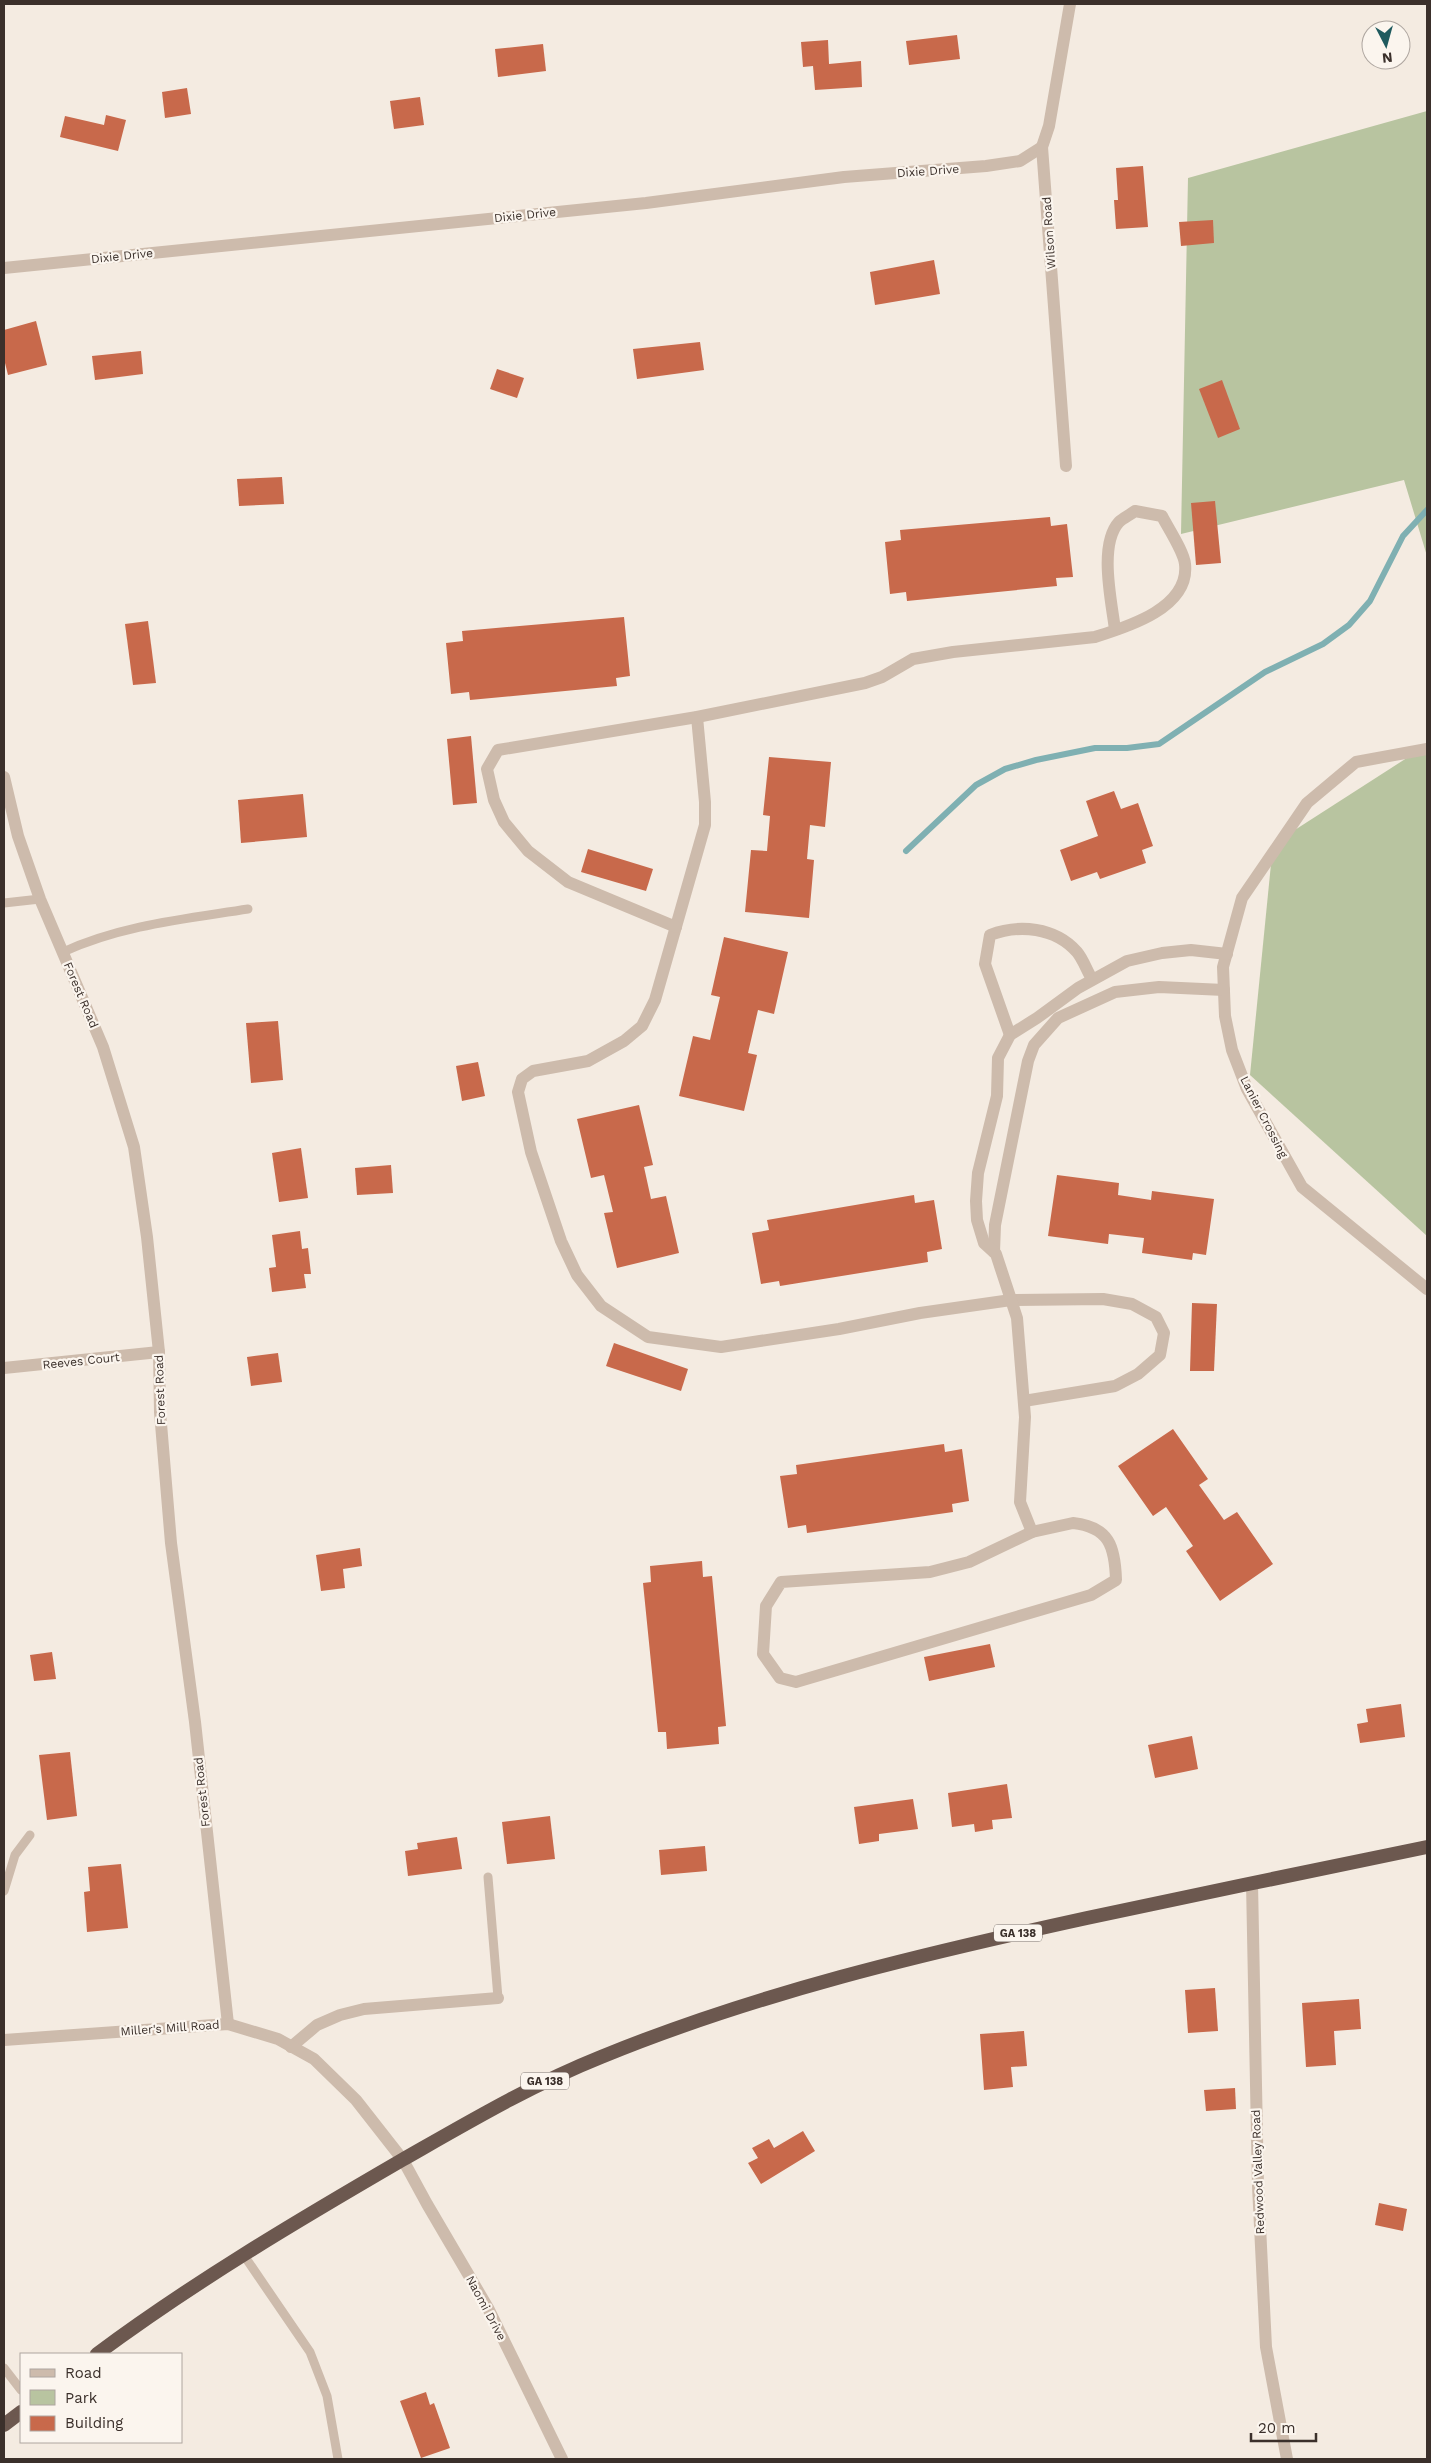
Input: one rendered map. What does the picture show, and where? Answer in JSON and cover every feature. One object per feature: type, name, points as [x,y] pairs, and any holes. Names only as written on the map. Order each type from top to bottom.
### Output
[{"type":"highway","name":"GA 138","points":[[98,2353],[243,2254],[491,2108],[600,2057],[696,2022],[847,1974],[945,1949],[1252,1882],[1427,1847]]},
{"type":"highway","points":[[4,2425],[20,2413]]},
{"type":"street","name":"Wilson Road","points":[[1066,466],[1042,146],[1049,126],[1070,4]]},
{"type":"street","name":"Dixie Drive","points":[[4,268],[646,203],[844,177],[986,166],[1020,161],[1042,146]]},
{"type":"street","points":[[676,927],[568,882],[528,851],[504,822],[494,800],[488,769],[498,750],[697,717],[865,684],[882,677],[913,659],[953,652],[1095,637],[1115,630],[1151,617],[1182,587],[1186,563],[1162,516],[1135,511],[1118,523],[1108,546],[1108,575],[1115,630]]},
{"type":"street","points":[[697,717],[705,802],[705,826],[656,1000],[642,1026],[624,1041],[588,1061],[533,1071],[522,1079],[518,1092],[531,1152],[561,1241],[577,1275],[601,1306],[648,1337],[721,1347],[839,1329],[920,1313],[1011,1300],[1102,1299],[1132,1304],[1156,1317],[1164,1333],[1160,1355],[1138,1374],[1115,1386],[1024,1402]]},
{"type":"street","name":"Lanier Crossing","points":[[1427,749],[1356,762],[1307,803],[1242,898],[1224,967],[1225,1016],[1232,1050],[1247,1090],[1302,1187],[1427,1289]]},
{"type":"street","name":"Forest Road","points":[[4,777],[18,836],[40,898],[103,1047],[134,1147],[147,1237],[159,1352],[160,1412],[170,1534],[195,1722],[228,2024]]},
{"type":"street","points":[[1010,1035],[985,964],[990,935],[1006,929],[1040,930],[1056,937],[1077,952],[1092,979]]},
{"type":"street","points":[[994,1252],[984,1243],[977,1220],[978,1173],[997,1096],[998,1058],[1010,1035],[1092,979],[1127,961],[1162,953],[1191,950],[1227,954]]},
{"type":"street","points":[[1032,1532],[1020,1502],[1024,1402],[1017,1318],[994,1252],[995,1225],[1028,1061],[1034,1045],[1058,1018],[1115,992],[1160,987],[1224,990]]},
{"type":"street","name":"Reeves Court","points":[[4,1368],[159,1352]]},
{"type":"street","points":[[1073,1523],[1090,1525],[1106,1537],[1115,1556],[1116,1580],[1090,1595],[796,1682],[780,1678],[762,1654],[766,1606],[781,1582],[930,1572],[969,1562],[1032,1532],[1073,1523]]},
{"type":"street","name":"Redwood Valley Road","points":[[1252,1882],[1258,2186],[1266,2347],[1287,2459]]},
{"type":"street","points":[[291,2047],[318,2026],[340,2015],[356,2011],[498,1998]]},
{"type":"street","name":"Miller's Mill Road","points":[[4,2040],[228,2024],[278,2039],[314,2059],[356,2100],[403,2160]]},
{"type":"street","name":"Naomi Drive","points":[[403,2160],[488,2308],[562,2459]]},
{"type":"lane","points":[[4,903],[40,898]]},
{"type":"lane","points":[[63,952],[86,942],[160,922],[248,909]]},
{"type":"lane","points":[[4,1891],[15,1855],[30,1835]]},
{"type":"lane","points":[[488,1877],[498,1998]]},
{"type":"lane","points":[[243,2254],[310,2352],[326,2396],[338,2459]]},
{"type":"lane","points":[[4,2368],[20,2389]]},
{"type":"green space","points":[[1427,111],[1427,556],[1404,480],[1181,534],[1188,178]]},
{"type":"green space","points":[[1427,745],[1427,1236],[1250,1075],[1273,844]]},
{"type":"building","points":[[957,35],[960,59],[909,65],[906,41]]},
{"type":"building","points":[[828,40],[829,64],[861,61],[862,87],[815,90],[813,66],[803,67],[801,42]]},
{"type":"building","points":[[543,44],[546,71],[498,77],[495,49]]},
{"type":"building","points":[[187,88],[191,114],[165,118],[162,92]]},
{"type":"building","points":[[420,97],[424,125],[394,129],[390,101]]},
{"type":"building","points":[[106,115],[126,120],[118,151],[60,137],[65,116],[104,125]]},
{"type":"building","points":[[1143,166],[1148,227],[1116,229],[1114,200],[1118,200],[1116,168]]},
{"type":"building","points":[[1213,220],[1214,243],[1181,246],[1179,222]]},
{"type":"building","points":[[934,260],[940,294],[875,305],[870,272]]},
{"type":"building","points":[[36,321],[47,365],[8,375],[4,359],[4,330]]},
{"type":"building","points":[[700,342],[704,370],[637,379],[633,349]]},
{"type":"building","points":[[141,351],[143,374],[95,380],[92,356]]},
{"type":"building","points":[[497,369],[524,378],[517,398],[490,389]]},
{"type":"building","points":[[1222,380],[1240,429],[1218,438],[1199,389]]},
{"type":"building","points":[[282,477],[284,504],[239,506],[237,479]]},
{"type":"building","points":[[1215,501],[1221,563],[1196,565],[1191,503]]},
{"type":"building","points":[[1050,517],[1051,526],[1067,524],[1073,577],[1056,578],[1057,586],[907,601],[906,592],[890,594],[885,542],[901,540],[900,530]]},
{"type":"building","points":[[624,617],[630,676],[616,678],[617,686],[470,700],[469,692],[451,694],[446,643],[463,641],[462,631]]},
{"type":"building","points":[[148,621],[156,683],[133,685],[125,624]]},
{"type":"building","points":[[471,736],[477,803],[453,805],[447,739]]},
{"type":"building","points":[[769,757],[831,762],[825,827],[810,825],[807,859],[814,860],[809,918],[745,912],[751,850],[767,851],[770,816],[763,815]]},
{"type":"building","points":[[1114,791],[1121,809],[1138,803],[1153,846],[1142,850],[1146,863],[1100,879],[1097,872],[1071,881],[1060,850],[1098,836],[1086,801]]},
{"type":"building","points":[[303,794],[307,837],[241,843],[238,800]]},
{"type":"building","points":[[588,849],[653,869],[646,891],[581,872]]},
{"type":"building","points":[[724,937],[788,952],[774,1014],[758,1010],[748,1053],[757,1055],[744,1111],[679,1096],[693,1036],[710,1040],[720,997],[711,995]]},
{"type":"building","points":[[278,1021],[283,1080],[251,1083],[246,1023]]},
{"type":"building","points":[[478,1062],[485,1096],[462,1101],[456,1066]]},
{"type":"building","points":[[639,1105],[653,1165],[644,1167],[651,1199],[666,1196],[679,1253],[617,1268],[604,1213],[613,1212],[604,1175],[591,1178],[577,1119]]},
{"type":"building","points":[[301,1148],[308,1198],[279,1202],[272,1153]]},
{"type":"building","points":[[391,1165],[393,1193],[357,1195],[355,1168]]},
{"type":"building","points":[[1057,1175],[1119,1183],[1118,1195],[1151,1200],[1152,1191],[1214,1199],[1206,1255],[1193,1253],[1192,1260],[1142,1253],[1144,1238],[1109,1234],[1108,1244],[1048,1236]]},
{"type":"building","points":[[914,1195],[915,1203],[934,1200],[942,1249],[927,1252],[928,1262],[780,1286],[779,1281],[761,1284],[752,1233],[769,1230],[767,1220]]},
{"type":"building","points":[[300,1231],[302,1249],[308,1248],[311,1274],[304,1274],[306,1288],[272,1292],[269,1268],[276,1267],[272,1235]]},
{"type":"building","points":[[1192,1303],[1217,1304],[1214,1371],[1190,1371]]},
{"type":"building","points":[[614,1343],[688,1369],[681,1391],[606,1366]]},
{"type":"building","points":[[278,1353],[282,1382],[251,1386],[247,1357]]},
{"type":"building","points":[[1173,1429],[1208,1479],[1199,1485],[1224,1520],[1237,1512],[1273,1564],[1220,1601],[1186,1551],[1193,1546],[1166,1507],[1153,1516],[1118,1466]]},
{"type":"building","points":[[944,1444],[945,1452],[962,1449],[969,1501],[952,1504],[953,1512],[807,1533],[806,1525],[788,1528],[780,1476],[797,1474],[796,1465]]},
{"type":"building","points":[[360,1548],[362,1566],[343,1569],[345,1588],[321,1591],[316,1555]]},
{"type":"building","points":[[702,1561],[703,1577],[712,1576],[726,1726],[718,1727],[719,1744],[667,1749],[666,1732],[658,1732],[643,1583],[651,1582],[650,1566]]},
{"type":"building","points":[[990,1644],[995,1667],[929,1681],[924,1657]]},
{"type":"building","points":[[52,1652],[56,1679],[34,1681],[30,1655]]},
{"type":"building","points":[[1401,1704],[1405,1737],[1360,1743],[1357,1724],[1368,1722],[1366,1709]]},
{"type":"building","points":[[1192,1736],[1198,1769],[1155,1778],[1148,1745]]},
{"type":"building","points":[[70,1752],[77,1816],[47,1820],[39,1755]]},
{"type":"building","points":[[1007,1784],[1012,1818],[992,1820],[993,1829],[975,1832],[974,1824],[952,1827],[948,1793]]},
{"type":"building","points":[[913,1799],[918,1829],[879,1834],[879,1841],[859,1844],[854,1807]]},
{"type":"building","points":[[550,1816],[555,1859],[507,1864],[502,1822]]},
{"type":"building","points":[[457,1837],[462,1869],[408,1876],[405,1851],[418,1849],[417,1843]]},
{"type":"building","points":[[705,1846],[707,1871],[661,1875],[659,1850]]},
{"type":"building","points":[[121,1864],[128,1928],[87,1932],[84,1892],[90,1891],[88,1867]]},
{"type":"building","points":[[1215,1988],[1218,2031],[1188,2033],[1185,1990]]},
{"type":"building","points":[[1359,1999],[1361,2029],[1334,2031],[1336,2065],[1306,2067],[1302,2003]]},
{"type":"building","points":[[1024,2031],[1027,2066],[1011,2067],[1013,2087],[984,2090],[980,2034]]},
{"type":"building","points":[[1235,2088],[1236,2109],[1206,2111],[1204,2090]]},
{"type":"building","points":[[803,2131],[815,2151],[761,2184],[748,2163],[758,2158],[752,2148],[769,2139],[774,2148]]},
{"type":"building","points":[[1379,2203],[1407,2209],[1403,2231],[1375,2225]]},
{"type":"building","points":[[426,2392],[430,2405],[434,2403],[450,2448],[421,2458],[400,2401]]},
{"type":"waterway","points":[[906,851],[976,785],[1005,769],[1036,760],[1095,748],[1127,748],[1159,744],[1265,672],[1323,644],[1349,625],[1370,601],[1403,536],[1427,510]]}]
